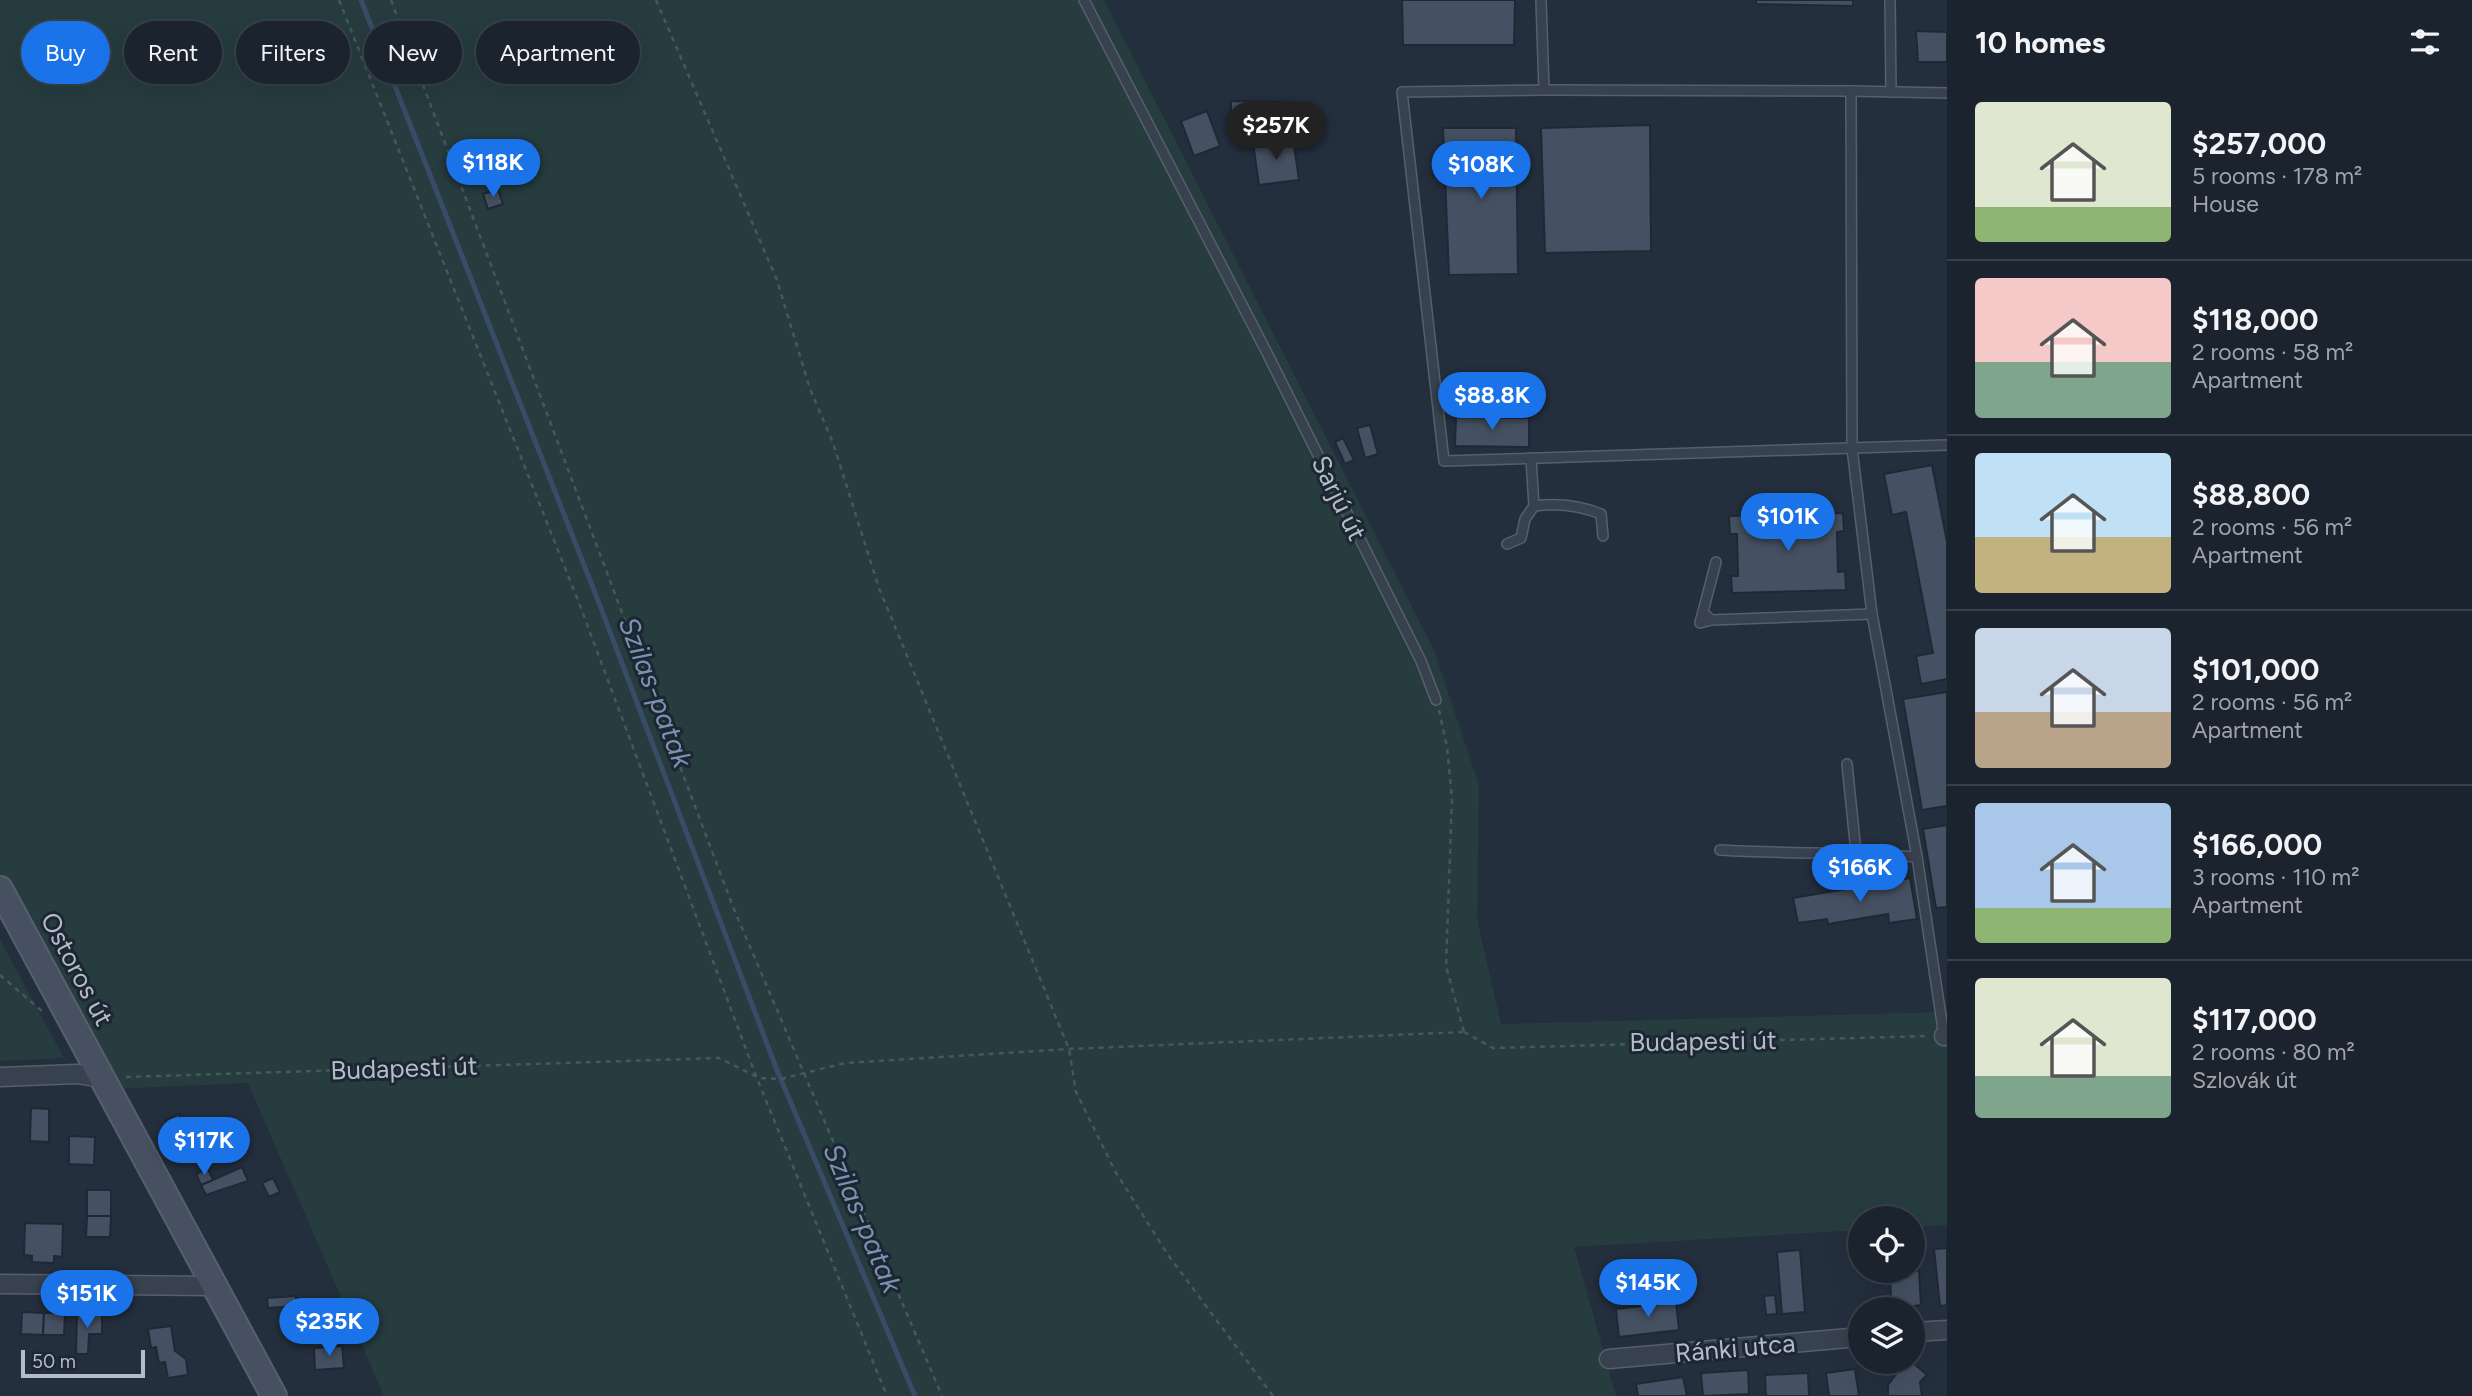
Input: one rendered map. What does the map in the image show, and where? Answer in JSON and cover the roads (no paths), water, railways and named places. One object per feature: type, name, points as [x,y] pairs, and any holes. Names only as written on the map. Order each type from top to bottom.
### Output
[{"type":"main road","name":"Ostoros út","points":[[0,889],[274,1396]]},
{"type":"street","points":[[0,1077],[77,1074],[102,1078]]},
{"type":"street","points":[[0,1284],[216,1286]]},
{"type":"street","points":[[1925,1331],[1947,1329]]},
{"type":"street","name":"Ránki utca","points":[[1609,1359],[1848,1338]]},
{"type":"lane","name":"Sarjú út","points":[[1084,0],[1266,351],[1421,661],[1436,700]]},
{"type":"lane","points":[[1541,0],[1544,90]]},
{"type":"lane","points":[[1890,0],[1891,92]]},
{"type":"lane","points":[[1947,93],[1544,90],[1402,92],[1444,461],[1947,445]]},
{"type":"lane","points":[[1851,91],[1852,448],[1872,614],[1917,857],[1945,1036]]},
{"type":"lane","points":[[1507,544],[1521,538],[1525,519],[1534,506],[1531,458]]},
{"type":"lane","points":[[1534,506],[1554,504],[1584,507],[1601,514],[1602,536]]},
{"type":"lane","points":[[1716,562],[1703,612],[1711,620],[1872,614]]},
{"type":"lane","points":[[1847,764],[1856,852]]},
{"type":"lane","points":[[1720,850],[1798,855],[1856,852],[1917,857]]},
{"type":"waterway","name":"Szilas-patak","points":[[361,0],[599,603],[777,1070],[915,1396]]}]
